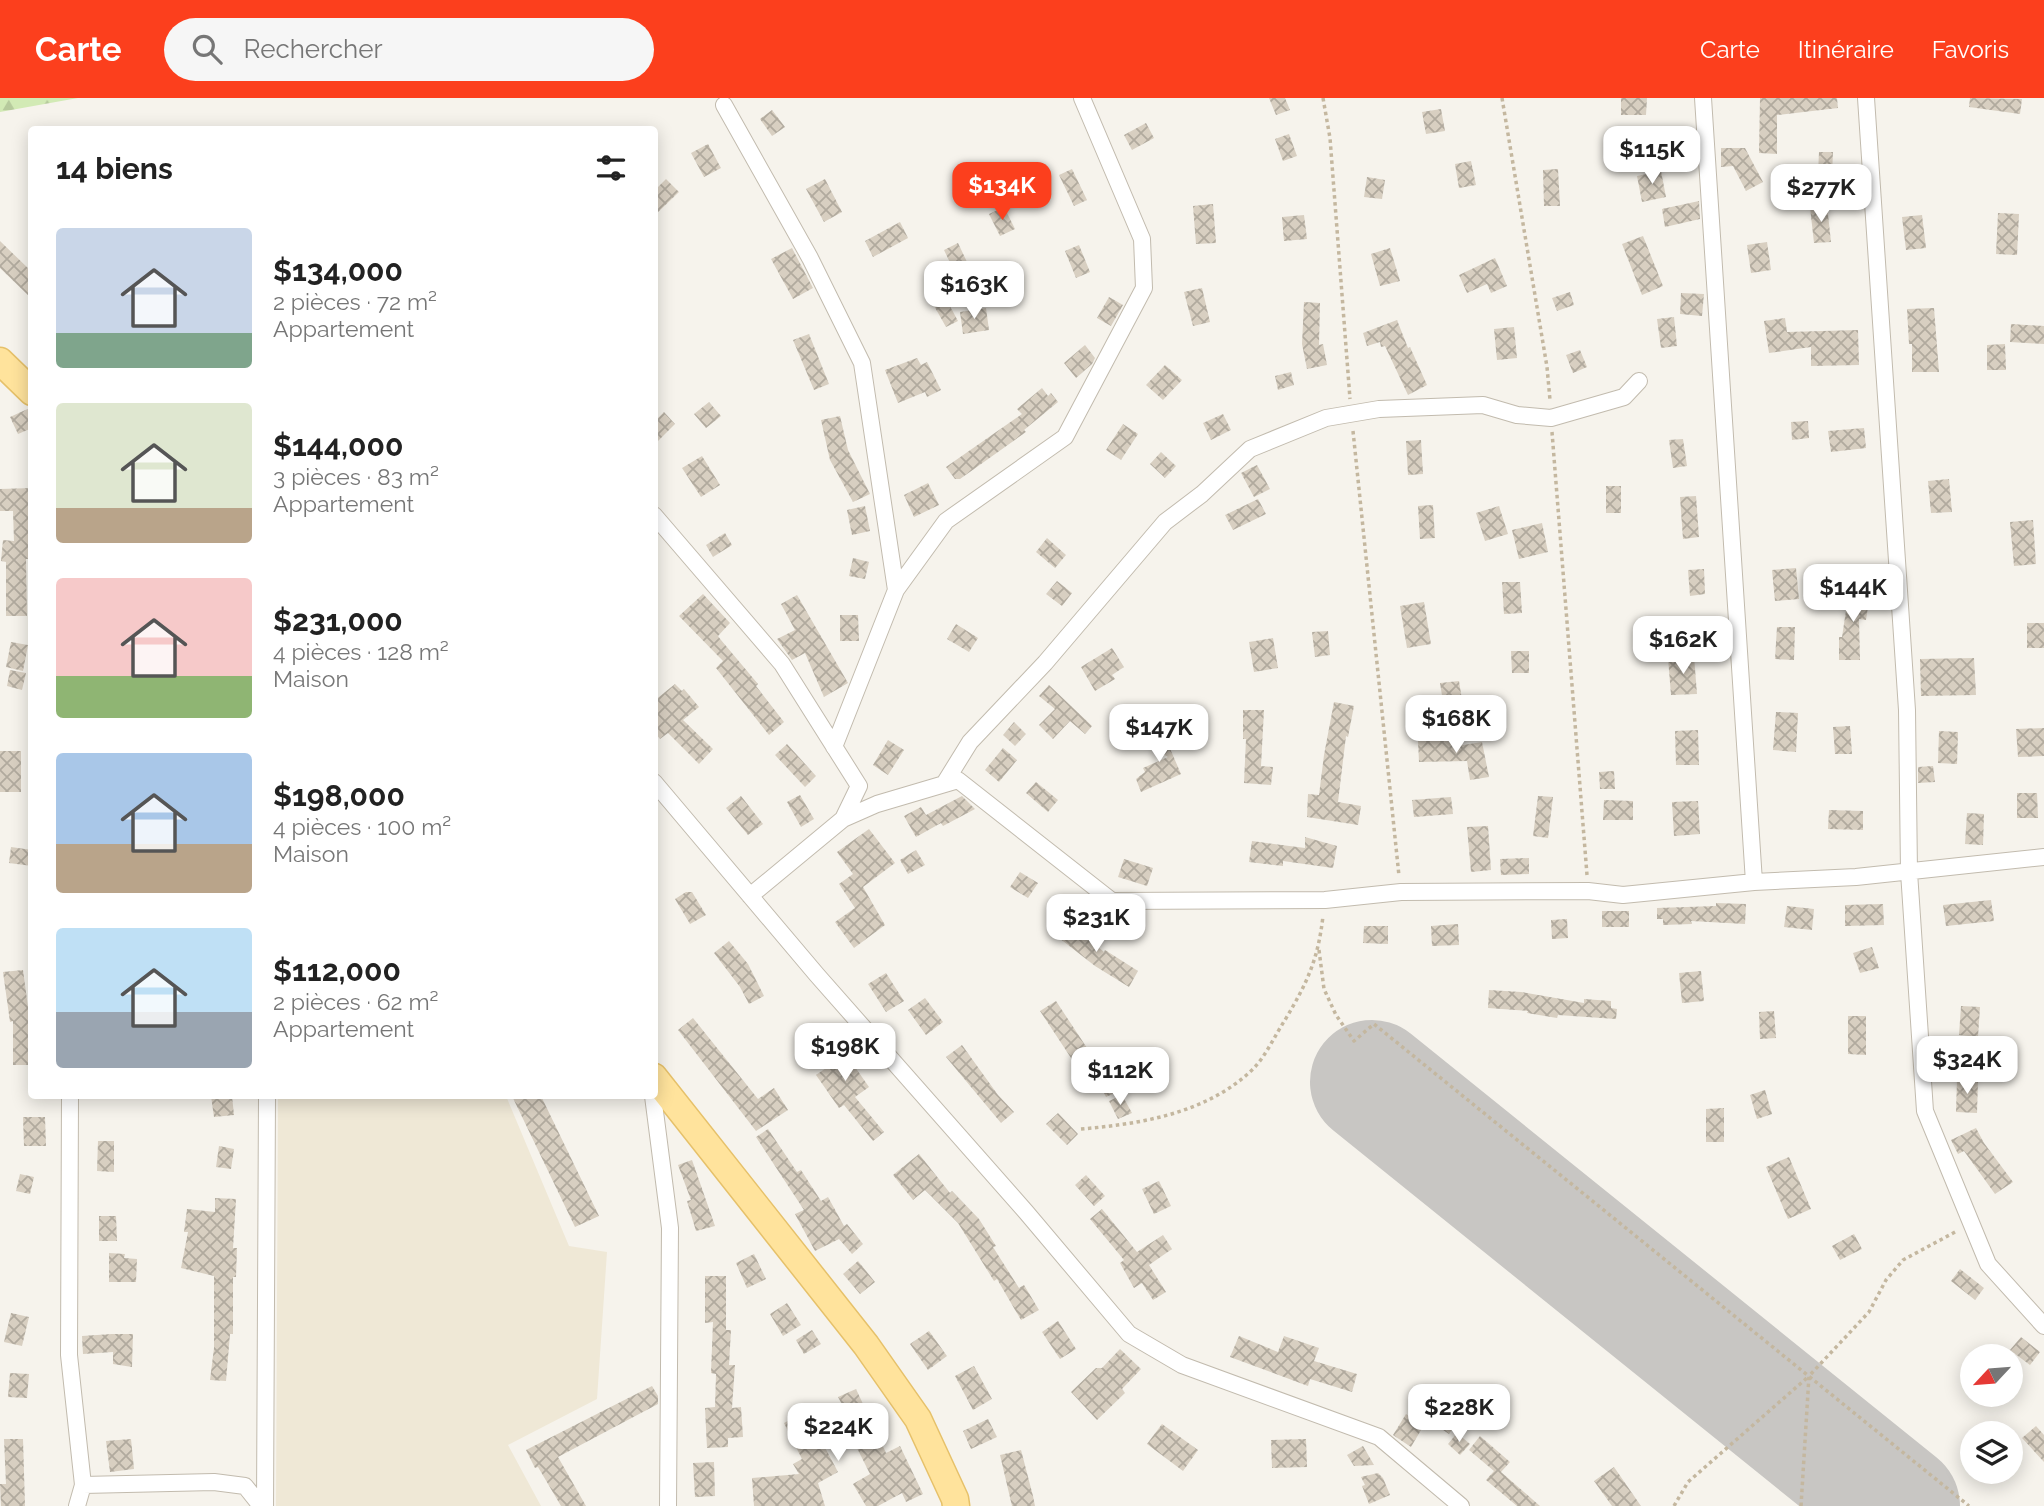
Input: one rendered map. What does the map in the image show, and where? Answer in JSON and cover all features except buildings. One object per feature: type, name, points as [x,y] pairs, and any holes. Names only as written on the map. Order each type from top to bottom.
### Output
[{"type":"main road","points":[[0,361],[28,388]]},
{"type":"main road","points":[[658,1082],[866,1345],[918,1419],[956,1506]]},
{"type":"street","points":[[834,747],[897,590],[946,521],[1065,437],[1144,288],[1142,239],[1082,98]]},
{"type":"street","points":[[1703,98],[1754,882]]},
{"type":"street","points":[[1866,98],[1907,710],[1909,872],[1924,1111],[1988,1264],[2044,1326]]},
{"type":"street","points":[[724,105],[810,258],[862,363],[897,590]]},
{"type":"street","points":[[944,784],[970,742],[1045,663],[1165,522],[1202,494],[1250,449],[1326,418],[1378,409],[1483,405],[1517,415],[1551,418],[1624,397],[1639,381]]},
{"type":"street","points":[[658,520],[782,664],[859,786],[843,819]]},
{"type":"street","points":[[750,896],[843,819],[877,804],[958,780],[1112,901],[1325,900],[1401,892],[1588,891],[1623,895],[1754,882],[1856,877],[2044,857]]},
{"type":"street","points":[[658,787],[1129,1334],[1182,1365],[1380,1437],[1453,1504]]},
{"type":"street","points":[[70,1099],[69,1355],[83,1485],[77,1506]]},
{"type":"street","points":[[263,1506],[267,1099]]},
{"type":"street","points":[[653,1099],[670,1228],[668,1506]]},
{"type":"street","points":[[83,1485],[215,1482],[245,1486],[263,1506]]},
{"type":"path","points":[[1323,98],[1330,138],[1351,414],[1401,892]]},
{"type":"path","points":[[1502,98],[1548,367],[1588,891]]},
{"type":"path","points":[[1325,900],[1319,950],[1324,989],[1336,1015],[1354,1041],[1374,1024],[1969,1506]]},
{"type":"path","points":[[1080,1129],[1126,1125],[1195,1106],[1229,1090],[1255,1067],[1302,992],[1319,950]]},
{"type":"path","points":[[1674,1506],[1688,1482],[1809,1376],[1869,1312],[1885,1280],[1903,1260],[1972,1225]]},
{"type":"path","points":[[1801,1506],[1809,1376]]},
{"type":"shaded area","points":[[278,1099],[507,1099],[569,1246],[607,1252],[597,1399],[508,1445],[541,1506],[276,1506]]},
{"type":"green space","points":[[0,98],[78,98],[0,112]]},
{"type":"runway","points":[[1372,1082],[1898,1506]]}]
